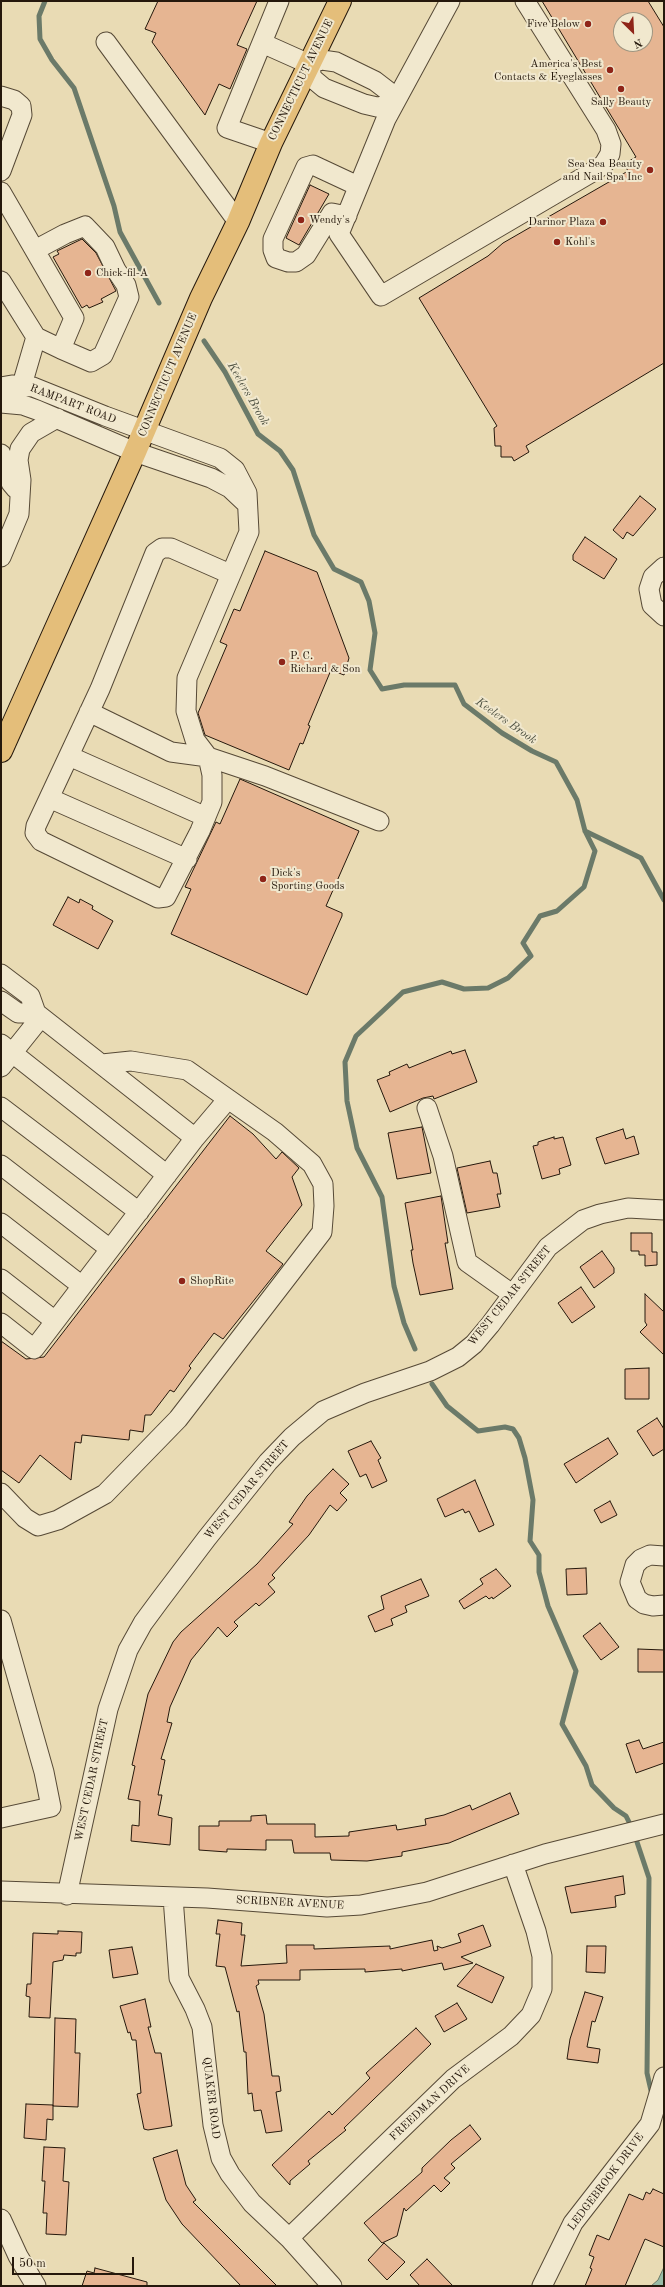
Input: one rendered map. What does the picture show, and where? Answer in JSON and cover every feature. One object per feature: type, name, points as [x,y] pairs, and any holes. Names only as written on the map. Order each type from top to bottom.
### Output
[{"type":"main road","name":"CONNECTICUT AVENUE","points":[[1,751],[145,430],[201,298],[238,222],[271,143],[340,1]]},
{"type":"street","points":[[271,143],[227,128],[279,1]]},
{"type":"street","points":[[450,1],[394,104],[358,186],[339,234],[381,296],[604,164],[610,154],[611,144],[606,130],[525,1]]},
{"type":"street","points":[[106,42],[238,222]]},
{"type":"street","points":[[262,43],[309,64],[322,60],[336,62],[376,82],[388,91],[394,104]]},
{"type":"street","points":[[309,64],[312,78],[324,88],[364,104],[377,107],[394,104]]},
{"type":"street","points":[[1,96],[14,100],[21,106],[22,115],[1,171]]},
{"type":"street","points":[[347,216],[332,213],[306,255],[296,262],[288,262],[276,258],[272,250],[273,239],[306,167],[313,165],[358,186]]},
{"type":"street","points":[[1,192],[74,318],[61,349]]},
{"type":"street","points":[[1,281],[36,337],[91,362],[103,356],[129,297],[126,285],[116,270],[105,247],[85,226],[65,234],[35,250]]},
{"type":"street","points":[[22,385],[36,337]]},
{"type":"street","name":"RAMPART ROAD","points":[[1,387],[22,385],[33,387],[224,460],[240,478],[247,493],[249,532],[187,678],[186,711],[195,740],[208,757]]},
{"type":"street","name":"RAMPART ROAD","points":[[1,403],[23,405],[135,452],[211,478],[230,488],[247,504]]},
{"type":"street","points":[[1,557],[19,514],[21,480],[18,460],[20,449],[31,433],[57,418]]},
{"type":"street","points":[[1,454],[11,483],[20,494]]},
{"type":"street","points":[[208,757],[212,775],[212,802],[171,892],[166,897],[158,898],[41,841],[35,833],[36,826],[89,712],[155,553],[162,548],[171,548],[230,574]]},
{"type":"street","points":[[664,567],[655,574],[649,589],[652,605],[664,616]]},
{"type":"street","points":[[89,712],[172,752],[208,757],[265,776],[379,821]]},
{"type":"street","points":[[69,756],[206,817]]},
{"type":"street","points":[[49,798],[186,859]]},
{"type":"street","points":[[1,974],[30,996],[39,1015],[195,1138]]},
{"type":"street","points":[[1,1000],[18,1013],[39,1015]]},
{"type":"street","points":[[39,1015],[5,1054],[167,1175]]},
{"type":"street","points":[[1,1493],[25,1518],[38,1526],[58,1520],[105,1494],[178,1419],[322,1232],[324,1206],[323,1184],[312,1164],[275,1132],[187,1070],[132,1061],[102,1064]]},
{"type":"street","points":[[1,1323],[34,1349],[195,1138],[232,1102]]},
{"type":"street","points":[[1,1107],[139,1212]]},
{"type":"street","points":[[427,1108],[443,1156],[467,1262],[512,1294]]},
{"type":"street","points":[[1,1165],[110,1249]]},
{"type":"street","name":"WEST CEDAR STREET","points":[[67,1895],[108,1709],[128,1650],[143,1623],[207,1538],[292,1437],[323,1412],[342,1402],[430,1371],[458,1357],[474,1344],[548,1247],[583,1220],[600,1214],[628,1208],[664,1210]]},
{"type":"street","points":[[1,1223],[82,1286]]},
{"type":"street","points":[[1,1279],[55,1321]]},
{"type":"street","points":[[664,1556],[650,1555],[642,1559],[635,1565],[630,1582],[637,1599],[644,1604],[653,1606],[664,1605]]},
{"type":"street","points":[[1,1620],[44,1772],[51,1807],[1,1818]]},
{"type":"street","name":"SCRIBNER AVENUE","points":[[1,1891],[67,1895],[173,1897],[328,1907],[361,1905],[427,1892],[584,1843],[664,1824]]},
{"type":"street","name":"FREEDMAN DRIVE","points":[[289,2238],[453,2080],[511,2036],[531,2015],[542,1989],[542,1956],[536,1931],[513,1864]]},
{"type":"street","name":"QUAKER ROAD","points":[[173,1897],[178,1978],[195,2009],[202,2027],[213,2125],[221,2158],[252,2203],[289,2238],[332,2286]]},
{"type":"street","name":"LEDGEBROOK DRIVE","points":[[542,2286],[573,2223],[650,2124],[664,2077]]},
{"type":"street","points":[[1,2219],[18,2256],[36,2286]]},
{"type":"shaded area","points":[[664,2267],[664,2286],[651,2286],[658,2280]]},
{"type":"building","points":[[158,1],[257,1],[237,45],[247,49],[230,89],[219,84],[205,115],[152,42],[156,33],[145,29]]},
{"type":"building","points":[[542,1],[648,1],[664,27],[664,363],[526,446],[529,452],[514,461],[512,457],[501,457],[501,446],[495,446],[494,428],[497,426],[419,298],[488,256],[503,243],[628,171],[624,164],[636,157]]},
{"type":"building","name":"Wendy's","points":[[310,185],[329,194],[299,245],[286,238]]},
{"type":"building","points":[[82,239],[96,253],[116,291],[101,299],[103,302],[89,308],[87,305],[82,308],[53,257],[59,254],[57,251]]},
{"type":"building","points":[[640,496],[656,509],[633,536],[627,532],[623,539],[613,530]]},
{"type":"building","points":[[585,537],[617,559],[604,579],[573,560],[573,555]]},
{"type":"building","name":"P. C. Richard & Son","points":[[265,551],[317,572],[349,658],[344,675],[331,670],[308,725],[310,726],[303,744],[300,743],[289,770],[205,735],[198,713],[227,645],[220,642],[234,609],[240,611]]},
{"type":"building","name":"Dick's Sporting Goods","points":[[240,779],[359,831],[326,906],[342,913],[342,916],[307,995],[171,934],[191,889],[185,887],[216,822],[220,824]]},
{"type":"building","points":[[68,897],[79,903],[80,899],[93,906],[92,909],[113,921],[98,949],[53,925]]},
{"type":"building","points":[[465,1050],[477,1082],[434,1099],[433,1096],[423,1098],[390,1112],[377,1080],[390,1075],[389,1072],[407,1064],[409,1068],[451,1051],[452,1054]]},
{"type":"building","points":[[230,1116],[253,1134],[276,1159],[282,1152],[299,1168],[292,1177],[302,1205],[266,1251],[283,1264],[223,1339],[214,1333],[189,1366],[191,1368],[174,1392],[170,1390],[151,1415],[145,1415],[143,1432],[130,1430],[129,1440],[82,1435],[81,1443],[75,1442],[71,1480],[40,1455],[19,1483],[1,1470],[1,1341],[26,1359],[44,1357]]},
{"type":"building","points":[[422,1127],[431,1173],[397,1179],[388,1133]]},
{"type":"building","points":[[623,1129],[626,1139],[634,1136],[639,1154],[605,1164],[596,1138]]},
{"type":"building","points":[[554,1137],[554,1139],[563,1137],[571,1165],[559,1169],[560,1174],[542,1179],[533,1146],[538,1145],[538,1142]]},
{"type":"building","points":[[490,1161],[493,1173],[497,1173],[501,1194],[497,1194],[500,1207],[467,1213],[457,1168]]},
{"type":"building","points":[[441,1196],[448,1243],[445,1243],[453,1289],[420,1295],[413,1263],[411,1250],[413,1250],[405,1203]]},
{"type":"building","points":[[631,1233],[652,1233],[652,1252],[657,1252],[657,1265],[645,1266],[645,1255],[639,1255],[639,1251],[631,1251]]},
{"type":"building","points":[[602,1251],[614,1268],[614,1273],[594,1288],[580,1267]]},
{"type":"building","points":[[581,1287],[595,1307],[572,1323],[558,1303]]},
{"type":"building","points":[[645,1294],[664,1312],[664,1355],[640,1332],[647,1325],[645,1322]]},
{"type":"building","points":[[649,1368],[649,1399],[625,1399],[625,1369]]},
{"type":"building","points":[[657,1418],[664,1429],[664,1449],[653,1456],[637,1431]]},
{"type":"building","points":[[608,1438],[618,1454],[576,1483],[564,1464]]},
{"type":"building","points":[[371,1441],[381,1458],[378,1460],[387,1481],[372,1488],[366,1474],[360,1477],[348,1451]]},
{"type":"building","points":[[333,1469],[349,1484],[340,1493],[347,1500],[337,1511],[330,1505],[309,1535],[272,1575],[275,1578],[268,1584],[275,1592],[259,1606],[256,1603],[234,1622],[238,1626],[227,1637],[218,1627],[191,1660],[170,1707],[167,1722],[172,1723],[161,1759],[165,1760],[158,1795],[162,1795],[158,1815],[172,1818],[170,1845],[131,1841],[132,1825],[139,1826],[140,1801],[128,1799],[135,1766],[132,1765],[148,1694],[173,1642],[181,1632],[257,1564],[293,1524],[289,1522],[307,1496]]},
{"type":"building","points":[[475,1480],[494,1525],[479,1532],[469,1511],[465,1513],[463,1509],[445,1517],[437,1499]]},
{"type":"building","points":[[610,1501],[617,1515],[601,1523],[594,1510]]},
{"type":"building","points":[[586,1568],[587,1594],[567,1595],[566,1569]]},
{"type":"building","points":[[496,1569],[511,1586],[493,1599],[492,1597],[489,1599],[486,1596],[464,1609],[459,1601],[483,1584],[480,1579]]},
{"type":"building","points":[[421,1579],[429,1596],[405,1606],[407,1612],[391,1619],[393,1625],[375,1632],[368,1616],[384,1609],[381,1596]]},
{"type":"building","points":[[600,1623],[619,1647],[601,1660],[583,1636]]},
{"type":"building","points":[[638,1649],[664,1650],[664,1672],[638,1672]]},
{"type":"building","points":[[639,1740],[643,1749],[664,1742],[664,1763],[636,1773],[626,1744]]},
{"type":"building","points":[[510,1793],[519,1814],[449,1843],[402,1852],[402,1856],[367,1861],[331,1860],[330,1853],[294,1853],[292,1840],[266,1840],[266,1850],[227,1849],[227,1852],[199,1850],[199,1826],[219,1826],[219,1821],[251,1821],[251,1816],[266,1815],[267,1824],[315,1824],[315,1837],[349,1836],[349,1832],[396,1825],[397,1830],[426,1825],[425,1819],[444,1815],[470,1805],[472,1810]]},
{"type":"building","points":[[623,1876],[625,1894],[615,1896],[616,1907],[571,1913],[565,1887]]},
{"type":"building","points":[[218,1920],[242,1923],[241,1935],[245,1935],[241,1966],[287,1963],[286,1945],[314,1945],[314,1949],[390,1946],[390,1949],[432,1940],[434,1951],[438,1950],[437,1946],[442,1948],[461,1942],[458,1934],[483,1925],[491,1946],[461,1957],[473,1963],[444,1970],[442,1963],[402,1971],[402,1969],[365,1972],[365,1969],[300,1970],[300,1980],[258,1980],[259,1984],[256,1986],[264,2014],[272,2076],[279,2076],[281,2091],[276,2092],[282,2131],[266,2133],[261,2110],[254,2111],[252,2093],[248,2094],[246,2052],[244,2052],[239,2011],[237,2012],[225,1967],[216,1966],[220,1934],[216,1934]]},
{"type":"building","points":[[58,1931],[82,1932],[81,1953],[76,1953],[76,1956],[64,1955],[63,1960],[53,1962],[50,2018],[29,2017],[30,1997],[26,1996],[27,1984],[31,1984],[33,1933],[58,1934]]},
{"type":"building","points":[[587,1946],[606,1946],[605,1973],[586,1972]]},
{"type":"building","points":[[132,1947],[138,1974],[113,1978],[109,1950]]},
{"type":"building","points":[[476,1964],[504,1977],[492,2003],[457,1986]]},
{"type":"building","points":[[585,1992],[603,1997],[595,2022],[592,2021],[587,2047],[600,2049],[598,2063],[567,2059],[570,2039]]},
{"type":"building","points":[[145,1999],[151,2027],[148,2027],[155,2053],[161,2053],[172,2126],[148,2130],[144,2129],[137,2094],[141,2093],[136,2040],[132,2040],[130,2032],[128,2033],[120,2006]]},
{"type":"building","points":[[457,2003],[467,2019],[444,2032],[435,2016]]},
{"type":"building","points":[[55,2018],[76,2019],[75,2053],[80,2053],[78,2107],[53,2106]]},
{"type":"building","points":[[416,2028],[431,2044],[344,2128],[346,2130],[308,2161],[310,2164],[290,2181],[290,2185],[272,2165],[329,2111],[332,2115],[370,2078],[366,2073]]},
{"type":"building","points":[[26,2104],[53,2105],[53,2120],[47,2119],[46,2140],[24,2138]]},
{"type":"building","points":[[470,2125],[481,2139],[451,2164],[455,2168],[444,2178],[450,2183],[441,2192],[434,2185],[406,2211],[404,2208],[397,2236],[382,2243],[364,2223],[422,2172],[422,2168],[451,2140]]},
{"type":"building","points":[[44,2147],[65,2148],[63,2181],[69,2182],[66,2235],[46,2234],[47,2213],[43,2213],[45,2181],[42,2181]]},
{"type":"building","points":[[177,2150],[186,2185],[196,2200],[193,2202],[277,2286],[241,2286],[182,2224],[166,2200],[153,2158]]},
{"type":"building","points":[[653,2189],[664,2194],[664,2247],[645,2239],[625,2286],[585,2286],[592,2269],[590,2268],[594,2257],[589,2255],[597,2235],[609,2240],[629,2194],[643,2200],[646,2192],[650,2194]]},
{"type":"building","points":[[384,2243],[405,2262],[387,2280],[368,2260]]},
{"type":"building","points":[[427,2259],[453,2286],[420,2286],[410,2275]]},
{"type":"building","points":[[95,2268],[147,2282],[147,2286],[82,2286],[87,2271],[94,2273]]},
{"type":"waterway","name":"Keelers Brook","points":[[45,1],[39,16],[40,39],[52,60],[74,88],[114,206],[120,232],[159,303]]},
{"type":"waterway","name":"Keelers Brook","points":[[204,341],[225,372],[258,434],[280,451],[293,470],[314,535],[334,569],[361,582],[369,601],[375,633],[370,670],[382,689],[404,685],[455,685],[464,704],[502,733],[532,751],[556,762],[577,800],[585,831],[595,851],[584,887],[557,911],[540,916],[523,943],[531,956],[508,978],[488,988],[464,989],[442,982],[403,992],[356,1036],[345,1062],[347,1101],[357,1148],[382,1197],[394,1286],[404,1323],[415,1349]]},
{"type":"waterway","points":[[585,831],[641,858],[664,900]]},
{"type":"waterway","points":[[432,1384],[447,1406],[478,1431],[505,1427],[513,1429],[519,1438],[525,1458],[533,1500],[530,1541],[539,1555],[539,1572],[548,1606],[576,1671],[562,1724],[586,1766],[592,1785],[614,1808],[626,1816],[632,1828]]},
{"type":"waterway","points":[[635,1836],[649,1878],[647,2073],[652,2095]]},
{"type":"place","name":"Five Below","points":[[588,24]]},
{"type":"place","name":"America's Best Contacts & Eyeglasses","points":[[610,70]]},
{"type":"place","name":"Sally Beauty","points":[[621,89]]},
{"type":"place","name":"Sea Sea Beauty and Nail Spa Inc","points":[[650,170]]},
{"type":"place","name":"Wendy's","points":[[301,220]]},
{"type":"place","name":"Darinor Plaza","points":[[603,222]]},
{"type":"place","name":"Kohl's","points":[[557,242]]},
{"type":"place","name":"Chick-fil-A","points":[[88,273]]},
{"type":"place","name":"P. C. Richard & Son","points":[[282,662]]},
{"type":"place","name":"Dick's Sporting Goods","points":[[263,879]]},
{"type":"place","name":"ShopRite","points":[[182,1281]]}]
